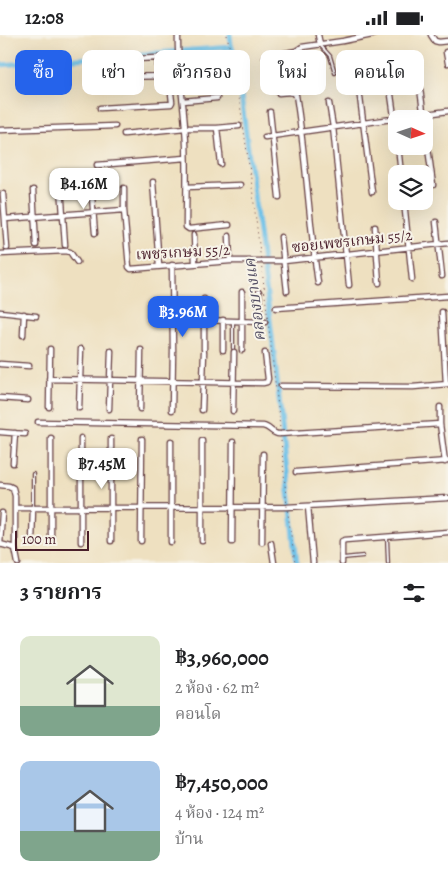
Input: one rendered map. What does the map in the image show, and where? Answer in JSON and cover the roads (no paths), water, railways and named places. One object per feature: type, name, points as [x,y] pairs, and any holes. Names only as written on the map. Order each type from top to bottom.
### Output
[{"type":"street","points":[[178,35],[178,50]]},
{"type":"street","points":[[318,35],[320,44]]},
{"type":"street","points":[[298,50],[302,47],[372,35]]},
{"type":"street","points":[[431,35],[435,41],[448,41]]},
{"type":"street","points":[[446,53],[448,63]]},
{"type":"street","points":[[100,108],[171,104],[170,95]]},
{"type":"street","points":[[182,95],[187,187],[186,228],[229,225]]},
{"type":"street","points":[[296,95],[302,131],[318,283]]},
{"type":"street","points":[[360,95],[372,192]]},
{"type":"street","points":[[391,95],[394,110]]},
{"type":"street","points":[[421,95],[423,110]]},
{"type":"street","points":[[183,101],[217,98]]},
{"type":"street","points":[[329,103],[349,285]]},
{"type":"street","points":[[433,114],[448,111]]},
{"type":"street","points":[[270,112],[279,197]]},
{"type":"street","points":[[265,137],[388,120]]},
{"type":"street","points":[[0,130],[115,125]]},
{"type":"street","points":[[124,134],[239,126]]},
{"type":"street","points":[[218,128],[221,164]]},
{"type":"street","points":[[97,165],[186,158]]},
{"type":"street","points":[[153,182],[159,266]]},
{"type":"street","points":[[91,185],[95,233]]},
{"type":"street","points":[[187,187],[240,185]]},
{"type":"street","points":[[62,186],[65,245]]},
{"type":"street","name":"เพชรเกษม 55/2","points":[[124,188],[129,268],[230,261],[262,261]]},
{"type":"street","points":[[32,190],[36,245]]},
{"type":"street","points":[[3,194],[6,248]]},
{"type":"street","points":[[5,219],[124,210]]},
{"type":"street","points":[[405,210],[412,279]]},
{"type":"street","points":[[436,222],[442,276]]},
{"type":"street","points":[[375,227],[380,283]]},
{"type":"street","points":[[194,235],[195,263]]},
{"type":"street","points":[[229,236],[230,261]]},
{"type":"street","points":[[281,237],[287,291]]},
{"type":"street","name":"ซอยเพชรเกษม 55/2","points":[[262,261],[284,261],[448,243]]},
{"type":"street","points":[[0,254],[66,251],[70,252],[77,261]]},
{"type":"street","points":[[172,265],[172,410]]},
{"type":"street","points":[[242,292],[242,350]]},
{"type":"street","points":[[172,319],[263,321],[260,292]]},
{"type":"street","points":[[276,308],[448,296]]},
{"type":"street","points":[[202,411],[204,299]]},
{"type":"street","points":[[0,311],[36,316]]},
{"type":"street","points":[[281,386],[413,387],[447,384],[442,312]]},
{"type":"street","points":[[23,335],[24,314]]},
{"type":"street","points":[[223,320],[223,350]]},
{"type":"street","points":[[49,407],[50,349]]},
{"type":"street","points":[[79,408],[80,349]]},
{"type":"street","points":[[140,409],[141,350]]},
{"type":"street","points":[[233,411],[234,350]]},
{"type":"street","points":[[109,409],[111,351]]},
{"type":"street","points":[[49,379],[267,382],[265,353]]},
{"type":"street","points":[[0,364],[29,366]]},
{"type":"street","points":[[0,398],[28,400]]},
{"type":"street","points":[[296,472],[446,462],[440,424],[440,407]]},
{"type":"street","points":[[38,422],[263,426],[269,428],[275,434],[440,424]]},
{"type":"street","points":[[0,432],[25,434]]},
{"type":"street","points":[[13,463],[15,433]]},
{"type":"street","points":[[51,438],[51,542]]},
{"type":"street","points":[[81,438],[81,542]]},
{"type":"street","points":[[111,439],[111,541]]},
{"type":"street","points":[[141,541],[142,439]]},
{"type":"street","points":[[171,441],[171,541]]},
{"type":"street","points":[[202,441],[202,541]]},
{"type":"street","points":[[232,542],[233,442]]},
{"type":"street","points":[[262,541],[263,454]]},
{"type":"street","points":[[0,485],[13,488],[15,496],[15,548],[18,563]]},
{"type":"street","points":[[18,508],[263,508],[448,497]]},
{"type":"street","points":[[308,506],[313,563]]},
{"type":"street","points":[[32,543],[33,508]]},
{"type":"street","points":[[2,513],[0,544],[15,548]]},
{"type":"street","points":[[342,561],[342,541],[345,540],[448,533]]},
{"type":"street","points":[[271,543],[274,563]]},
{"type":"lane","points":[[320,44],[330,56],[335,73]]},
{"type":"lane","points":[[233,321],[234,350]]},
{"type":"lane","points":[[33,474],[33,508]]},
{"type":"lane","points":[[387,537],[388,563]]},
{"type":"lane","points":[[342,561],[363,556]]},
{"type":"waterway","name":"คลองบางแค","points":[[230,35],[231,45],[236,57],[265,276],[297,563]]},
{"type":"waterway","points":[[0,65],[232,47]]}]
